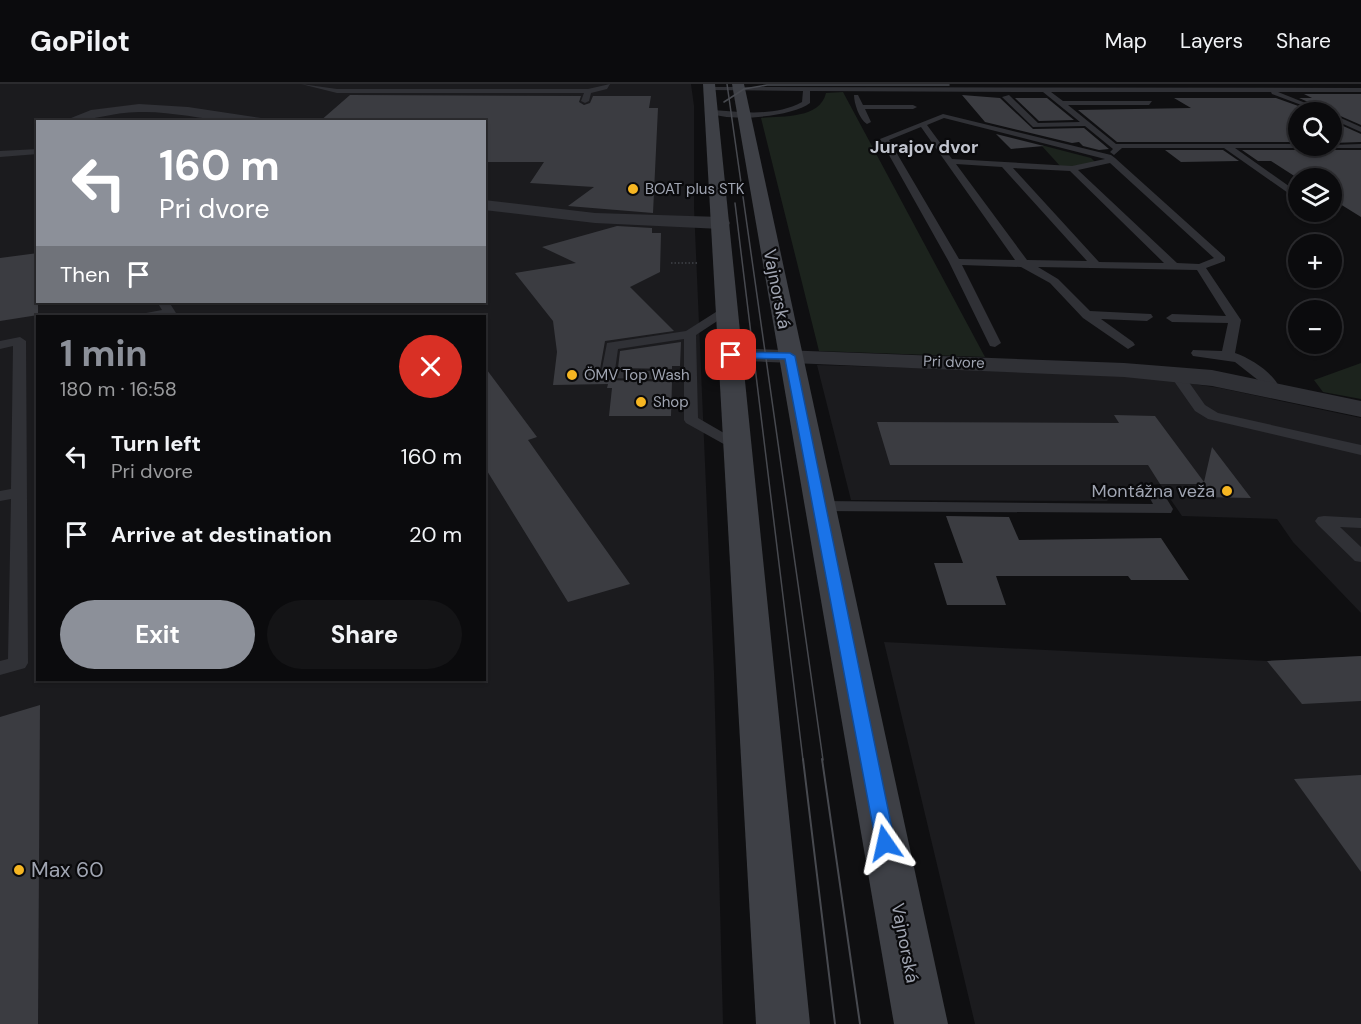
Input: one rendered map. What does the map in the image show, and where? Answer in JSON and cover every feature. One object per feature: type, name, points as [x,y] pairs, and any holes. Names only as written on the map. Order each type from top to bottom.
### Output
[{"type":"main road","points":[[725,95],[721,223],[783,1024]]},
{"type":"main road","name":"Vajnorská","points":[[725,95],[790,356],[921,1024]]},
{"type":"street","points":[[74,120],[104,110],[141,106],[246,120]]},
{"type":"street","points":[[489,203],[595,218],[721,223]]},
{"type":"street","name":"Pri dvore","points":[[731,355],[1128,357],[1176,375],[1212,378],[1361,409]]},
{"type":"lane","points":[[304,84],[334,84]]},
{"type":"lane","points":[[304,84],[337,91],[588,91],[605,88],[607,84]]},
{"type":"lane","points":[[414,91],[420,84]]},
{"type":"lane","points":[[1066,84],[1073,90]]},
{"type":"lane","points":[[725,95],[774,113],[800,108],[806,104],[807,89]]},
{"type":"lane","points":[[725,95],[807,89],[1361,90]]},
{"type":"lane","points":[[852,89],[864,114]]},
{"type":"lane","points":[[922,89],[928,97]]},
{"type":"lane","points":[[950,161],[1072,169],[1110,159],[1118,149],[1046,90]]},
{"type":"lane","points":[[1267,90],[1296,102]]},
{"type":"lane","points":[[585,101],[588,91]]},
{"type":"lane","points":[[1006,97],[1036,125],[1088,124]]},
{"type":"lane","points":[[856,98],[907,98]]},
{"type":"lane","points":[[1061,103],[1149,103]]},
{"type":"lane","points":[[864,114],[913,107]]},
{"type":"lane","points":[[864,114],[901,115]]},
{"type":"lane","points":[[955,262],[1200,267],[1221,259],[1110,159],[941,114],[884,139],[955,262],[995,343]]},
{"type":"lane","points":[[1342,121],[1361,131]]},
{"type":"lane","points":[[922,123],[1023,263],[1054,281],[1128,357]]},
{"type":"lane","points":[[1347,123],[1361,123]]},
{"type":"lane","points":[[1342,134],[1361,131]]},
{"type":"lane","points":[[1104,137],[1124,136]]},
{"type":"lane","points":[[1114,146],[1361,146]]},
{"type":"lane","points":[[1226,146],[1288,190]]},
{"type":"lane","points":[[0,154],[36,151]]},
{"type":"lane","points":[[1005,165],[1096,265]]},
{"type":"lane","points":[[1072,169],[1175,267]]},
{"type":"lane","points":[[1200,267],[1236,320],[1228,355]]},
{"type":"lane","points":[[157,315],[170,313],[164,303]]},
{"type":"lane","points":[[690,376],[608,374],[612,346],[690,334],[728,309]]},
{"type":"lane","points":[[1087,315],[1147,317]]},
{"type":"lane","points":[[1172,318],[1236,320]]},
{"type":"lane","points":[[690,334],[691,420],[738,447]]},
{"type":"lane","points":[[0,345],[36,338]]},
{"type":"lane","points":[[0,669],[18,663],[20,341]]},
{"type":"lane","points":[[1198,353],[1228,355],[1246,361],[1272,385],[1273,391]]},
{"type":"lane","points":[[1176,375],[1200,408],[1213,416],[1361,450]]},
{"type":"lane","points":[[819,506],[1165,509],[1154,491]]},
{"type":"lane","points":[[0,496],[19,492]]},
{"type":"lane","points":[[1361,523],[1324,521],[1361,557]]},
{"type":"path","points":[[671,263],[705,263]]},
{"type":"shaded area","points":[[0,84],[691,84],[694,106],[694,207],[714,673],[723,1024],[0,1024]]},
{"type":"shaded area","points":[[843,92],[985,357],[819,351],[761,118],[799,115],[816,108],[826,93]]},
{"type":"shaded area","points":[[1041,145],[1091,158],[1095,162],[1087,165],[1061,167]]},
{"type":"shaded area","points":[[1361,363],[1361,399],[1323,392],[1314,380]]},
{"type":"shaded area","points":[[817,365],[1126,374],[1220,388],[1361,418],[1361,613],[1293,542],[1277,519],[1182,516],[1160,484],[1116,489],[1107,501],[851,500]]},
{"type":"shaded area","points":[[884,642],[1267,661],[1361,656],[1361,1024],[975,1024]]},
{"type":"building","points":[[1304,94],[1361,94],[1361,125],[1342,117],[1342,102],[1308,102],[1299,98],[1312,98]]},
{"type":"building","points":[[350,95],[581,96],[579,102],[584,105],[590,103],[593,96],[651,96],[649,108],[658,108],[653,213],[568,206],[594,187],[530,183],[544,162],[486,162],[486,120],[321,120]]},
{"type":"building","points":[[962,95],[1000,98],[1033,129],[1084,128],[1109,149],[1099,150],[1083,146],[1079,142],[1072,143],[985,122]]},
{"type":"building","points":[[1015,98],[1047,98],[1074,120],[1039,121]]},
{"type":"building","points":[[1174,98],[1276,98],[1288,102],[1288,142],[1117,142],[1078,110],[1191,108]]},
{"type":"building","points":[[1342,125],[1361,134],[1361,142],[1342,143]]},
{"type":"building","points":[[996,134],[1044,146],[1011,149]]},
{"type":"building","points":[[1165,150],[1223,150],[1239,161],[1181,162]]},
{"type":"building","points":[[1242,150],[1288,150],[1288,156],[1342,156],[1342,150],[1361,150],[1361,217],[1342,205],[1342,168],[1288,168],[1288,172],[1271,161],[1258,161]]},
{"type":"building","points":[[617,226],[652,228],[652,233],[661,233],[660,272],[630,287],[674,331],[605,341],[599,375],[608,380],[672,382],[671,416],[609,416],[612,388],[607,388],[608,384],[553,385],[557,352],[553,321],[515,273],[576,263],[542,247]]},
{"type":"building","points":[[36,253],[38,315],[0,321],[0,258]]},
{"type":"building","points":[[681,342],[680,366],[672,366],[672,369],[618,368],[620,351]]},
{"type":"building","points":[[486,369],[537,437],[528,440],[630,584],[568,602],[486,469]]},
{"type":"building","points":[[1114,415],[1155,416],[1204,482],[1212,447],[1251,498],[1201,497],[1204,484],[1160,484],[1148,465],[890,465],[877,422],[1119,423]]},
{"type":"building","points":[[946,516],[1009,517],[1019,540],[1161,538],[1189,580],[1131,580],[1128,576],[996,576],[1006,605],[947,605],[934,563],[963,563]]},
{"type":"building","points":[[1361,656],[1361,701],[1302,704],[1267,661]]},
{"type":"building","name":"Max 60","points":[[40,705],[38,1024],[0,1024],[0,717]]},
{"type":"building","points":[[1361,775],[1361,872],[1294,779]]},
{"type":"tram line","points":[[727,84],[729,99]]},
{"type":"tram line","points":[[729,99],[744,89],[767,85],[949,85]]},
{"type":"tram line","points":[[724,102],[729,99]]},
{"type":"tram line","points":[[729,99],[823,760]]},
{"type":"tram line","points":[[735,203],[803,760]]},
{"type":"tram line","points":[[803,759],[835,1024]]},
{"type":"tram line","points":[[822,759],[860,1024]]},
{"type":"place","name":"BOAT plus STK","points":[[633,189]]},
{"type":"place","name":"ÖMV Top Wash","points":[[572,375]]},
{"type":"place","name":"Shop","points":[[641,402]]},
{"type":"place","name":"Montážna veža","points":[[1227,491]]},
{"type":"place","name":"Max 60","points":[[19,870]]},
{"type":"district","name":"Jurajov dvor","points":[[924,147]]},
{"type":"route","points":[[731,355],[790,356],[885,843]]}]
